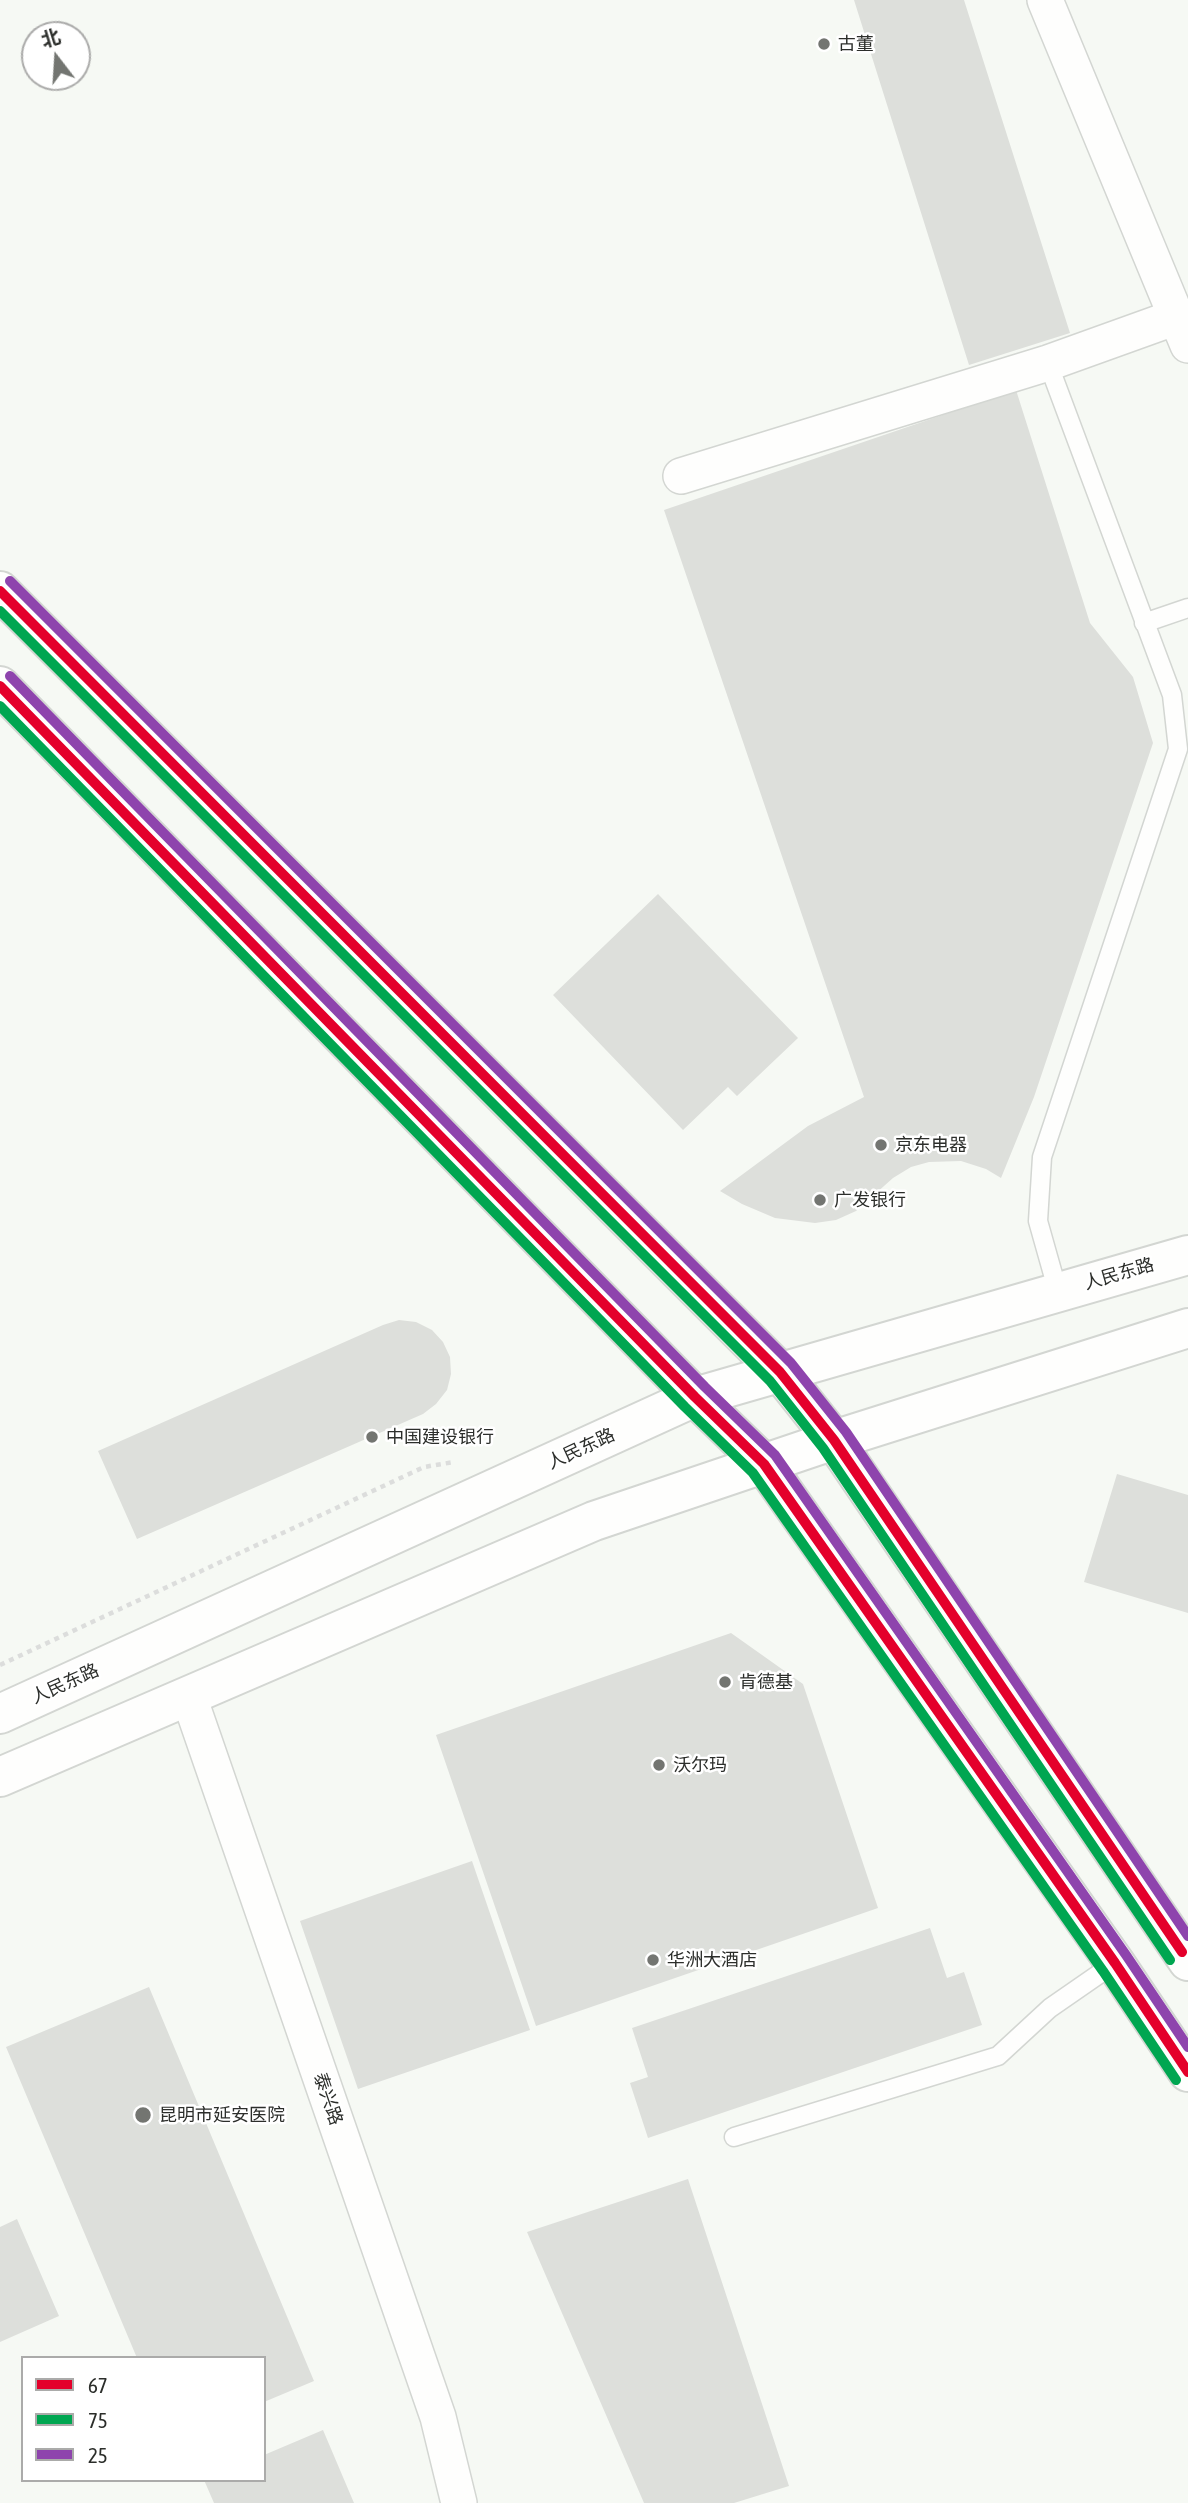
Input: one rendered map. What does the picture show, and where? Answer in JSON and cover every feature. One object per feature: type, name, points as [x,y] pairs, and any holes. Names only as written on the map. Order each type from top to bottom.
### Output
[{"type":"main road","points":[[0,591],[780,1372],[834,1440],[1188,1961]]},
{"type":"main road","points":[[0,686],[695,1397],[764,1464],[1188,2072]]},
{"type":"main road","name":"人民东路","points":[[0,1714],[695,1397],[1188,1255]]},
{"type":"main road","points":[[0,1777],[594,1521],[834,1440],[1188,1328]]},
{"type":"street","points":[[681,476],[1048,363],[1182,331],[1045,0]]},
{"type":"street","name":"泰兴路","points":[[189,1697],[433,2404],[459,2503]]},
{"type":"lane","points":[[1048,363],[1172,695],[1178,749],[1042,1157],[1038,1221],[1058,1292]]},
{"type":"lane","points":[[1144,622],[1188,608]]},
{"type":"lane","points":[[734,2137],[998,2056],[1050,2008],[1115,1964]]},
{"type":"building","points":[[854,0],[964,0],[1070,333],[969,365]]},
{"type":"building","points":[[1016,390],[1090,623],[1133,677],[1153,743],[1034,1097],[1001,1178],[986,1169],[961,1161],[929,1162],[911,1167],[893,1178],[856,1211],[836,1220],[815,1223],[775,1218],[720,1191],[808,1126],[864,1097],[664,510]]},
{"type":"building","points":[[658,894],[798,1038],[737,1096],[728,1087],[683,1130],[553,995]]},
{"type":"building","points":[[399,1320],[416,1322],[432,1330],[443,1342],[450,1357],[451,1374],[447,1390],[436,1404],[423,1414],[137,1539],[98,1451]]},
{"type":"building","points":[[1117,1474],[1188,1495],[1188,1613],[1084,1582]]},
{"type":"building","points":[[731,1633],[803,1684],[878,1908],[536,2026],[436,1735]]},
{"type":"building","points":[[472,1861],[530,2030],[358,2089],[300,1921]]},
{"type":"building","points":[[930,1928],[947,1978],[964,1972],[982,2025],[648,2138],[630,2083],[648,2077],[632,2028]]},
{"type":"building","points":[[149,1987],[314,2381],[266,2401],[266,2356],[136,2356],[6,2047]]},
{"type":"building","points":[[688,2179],[789,2486],[734,2503],[644,2503],[527,2232]]},
{"type":"building","points":[[17,2219],[59,2316],[0,2342],[0,2227]]},
{"type":"building","points":[[323,2430],[354,2503],[214,2503],[205,2482],[266,2482],[266,2454]]},
{"type":"transit line","name":"25","points":[[10,581],[791,1363],[846,1432],[1188,1936]]},
{"type":"transit line","name":"67","points":[[0,591],[780,1372],[834,1440],[1182,1952]]},
{"type":"transit line","name":"75","points":[[0,611],[770,1381],[823,1448],[1170,1960]]},
{"type":"transit line","name":"25","points":[[10,676],[705,1387],[775,1455],[1188,2047]]},
{"type":"transit line","name":"67","points":[[0,686],[695,1397],[764,1464],[1115,1963],[1188,2072]]},
{"type":"transit line","name":"75","points":[[0,706],[685,1407],[753,1473],[1103,1971],[1176,2080]]},
{"type":"place","name":"古董","points":[[824,44]]},
{"type":"place","name":"京东电器","points":[[881,1145]]},
{"type":"place","name":"广发银行","points":[[820,1200]]},
{"type":"place","name":"中国建设银行","points":[[372,1437]]},
{"type":"place","name":"肯德基","points":[[725,1682]]},
{"type":"place","name":"沃尔玛","points":[[659,1765]]},
{"type":"place","name":"华洲大酒店","points":[[653,1960]]},
{"type":"place","name":"昆明市延安医院","points":[[143,2115]]}]
